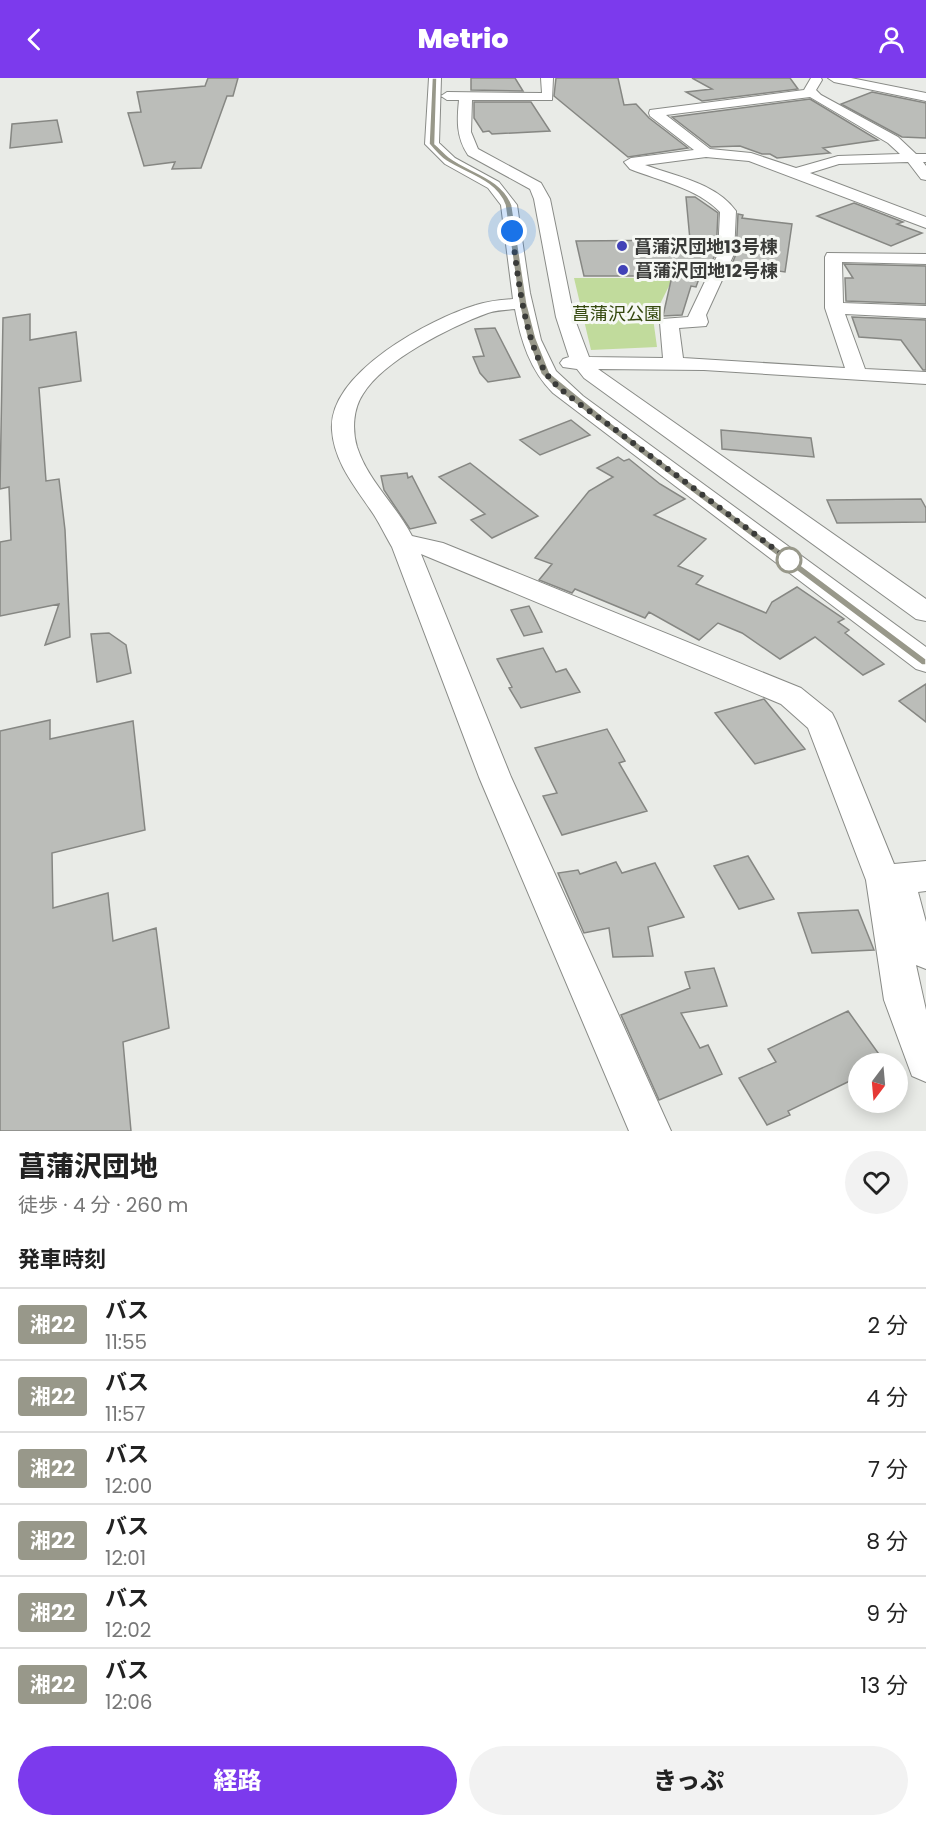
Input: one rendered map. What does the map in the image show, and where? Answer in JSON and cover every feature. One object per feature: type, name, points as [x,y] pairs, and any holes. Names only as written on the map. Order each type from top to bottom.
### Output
[{"type":"street","points":[[435,78],[432,144],[437,152],[485,179],[505,196],[509,205],[523,303],[531,338],[546,374],[558,386],[926,662]]},
{"type":"street","points":[[434,96],[548,97],[547,78]]},
{"type":"street","points":[[812,93],[811,85],[819,78]]},
{"type":"street","points":[[834,78],[926,97]]},
{"type":"street","points":[[907,93],[926,83]]},
{"type":"street","points":[[706,153],[655,113],[812,93],[893,140],[919,158],[926,176]]},
{"type":"street","points":[[466,96],[463,120],[468,146],[473,152],[528,181],[539,192],[556,261],[565,317],[580,362],[591,374],[926,612]]},
{"type":"street","points":[[674,363],[669,323],[699,322],[697,315],[726,254],[728,211],[723,204],[709,195],[631,162],[706,153],[751,157],[926,223]]},
{"type":"street","points":[[796,173],[838,160],[919,158]]},
{"type":"street","points":[[857,375],[834,308],[833,256],[926,259]]},
{"type":"street","points":[[523,303],[481,309],[375,367],[349,398],[344,412],[343,433],[349,456],[402,542],[495,775],[650,1131]]},
{"type":"street","points":[[834,308],[926,312]]},
{"type":"street","points":[[542,365],[580,362],[674,363],[926,378]]},
{"type":"street","points":[[402,542],[434,549],[791,696],[821,721],[903,878],[907,925],[926,952]]},
{"type":"street","points":[[903,878],[903,1000],[926,1062]]},
{"type":"green space","name":"菖蒲沢公園","points":[[574,278],[673,278],[653,318],[657,347],[591,350]]},
{"type":"building","points":[[208,78],[238,78],[233,96],[227,96],[201,168],[172,169],[175,162],[144,166],[128,113],[141,112],[137,92],[205,86]]},
{"type":"building","points":[[471,78],[515,78],[523,91],[471,90]]},
{"type":"building","points":[[556,78],[618,78],[624,105],[636,104],[649,118],[688,148],[628,157],[554,96]]},
{"type":"building","points":[[692,78],[790,78],[798,89],[702,101],[686,92],[712,89]]},
{"type":"building","points":[[872,92],[926,103],[926,138],[902,137],[841,104]]},
{"type":"building","points":[[810,99],[878,140],[823,148],[830,153],[777,158],[740,146],[711,147],[672,117]]},
{"type":"building","points":[[474,102],[531,102],[550,131],[492,134],[489,131],[483,132],[474,118]]},
{"type":"building","points":[[57,120],[62,142],[10,148],[12,124]]},
{"type":"building","points":[[686,197],[695,197],[718,213],[716,253],[706,274],[701,273],[696,287],[691,286],[682,315],[663,316],[672,276],[584,276],[576,241],[690,240]]},
{"type":"building","points":[[854,203],[903,222],[897,224],[922,233],[891,246],[817,216]]},
{"type":"building","points":[[738,214],[743,215],[742,218],[792,224],[785,272],[732,264],[736,254]]},
{"type":"building","points":[[844,264],[926,266],[926,304],[846,301],[845,278],[853,278]]},
{"type":"building","points":[[30,314],[30,340],[76,332],[81,381],[39,388],[46,481],[59,479],[65,530],[70,637],[45,645],[59,604],[0,616],[0,542],[11,540],[9,487],[0,489],[3,318]]},
{"type":"building","points":[[852,317],[926,320],[926,370],[923,370],[901,340],[859,337]]},
{"type":"building","points":[[495,328],[520,377],[488,382],[480,373],[473,357],[484,356],[475,329]]},
{"type":"building","points":[[571,420],[590,435],[540,455],[520,440]]},
{"type":"building","points":[[721,430],[811,438],[814,457],[722,449]]},
{"type":"building","points":[[618,457],[624,461],[629,459],[660,484],[685,499],[654,515],[706,539],[678,566],[703,576],[696,584],[766,613],[772,602],[797,587],[844,619],[838,622],[849,630],[845,633],[884,664],[863,675],[815,637],[780,659],[742,633],[718,623],[699,640],[649,612],[645,618],[575,589],[572,593],[539,580],[552,564],[535,558],[589,491],[613,477],[597,468]]},
{"type":"building","points":[[470,463],[538,516],[492,538],[471,520],[485,514],[439,477]]},
{"type":"building","points":[[407,473],[408,478],[412,476],[436,523],[410,529],[384,490],[381,476]]},
{"type":"building","points":[[921,499],[926,508],[926,522],[837,523],[827,500]]},
{"type":"building","points":[[529,606],[542,632],[524,636],[511,610]]},
{"type":"building","points":[[109,633],[126,645],[131,673],[97,682],[91,634]]},
{"type":"building","points":[[543,648],[556,672],[566,669],[580,692],[521,708],[509,688],[512,687],[497,659]]},
{"type":"building","points":[[926,684],[926,722],[899,701]]},
{"type":"building","points":[[764,699],[805,749],[755,764],[715,713]]},
{"type":"building","points":[[50,720],[50,739],[133,721],[145,830],[52,853],[53,908],[108,893],[113,941],[156,928],[169,1028],[123,1042],[131,1131],[0,1131],[0,731]]},
{"type":"building","points":[[607,729],[625,761],[619,763],[647,811],[562,835],[543,796],[557,793],[535,748]]},
{"type":"building","points":[[748,856],[774,899],[739,909],[714,866]]},
{"type":"building","points":[[616,862],[622,873],[655,863],[684,917],[648,927],[653,956],[613,957],[609,928],[584,933],[558,873],[578,870],[580,874]]},
{"type":"building","points":[[858,910],[874,950],[812,953],[798,913]]},
{"type":"building","points":[[714,968],[727,1006],[681,1013],[700,1048],[708,1045],[722,1074],[659,1100],[621,1015],[690,988],[685,972]]},
{"type":"building","points":[[848,1011],[878,1053],[848,1053],[848,1082],[788,1111],[790,1115],[767,1125],[739,1078],[776,1062],[768,1049]]},
{"type":"bus line","name":"湘22","points":[[435,78],[432,144],[437,152],[498,187],[505,196],[509,205],[517,273],[531,338],[546,374],[607,424],[926,662]]},
{"type":"place","name":"菖蒲沢団地13号棟","points":[[622,246]]},
{"type":"place","name":"菖蒲沢団地12号棟","points":[[623,270]]},
{"type":"route","points":[[512,231],[517,273],[531,338],[546,374],[607,424],[789,560]]}]
